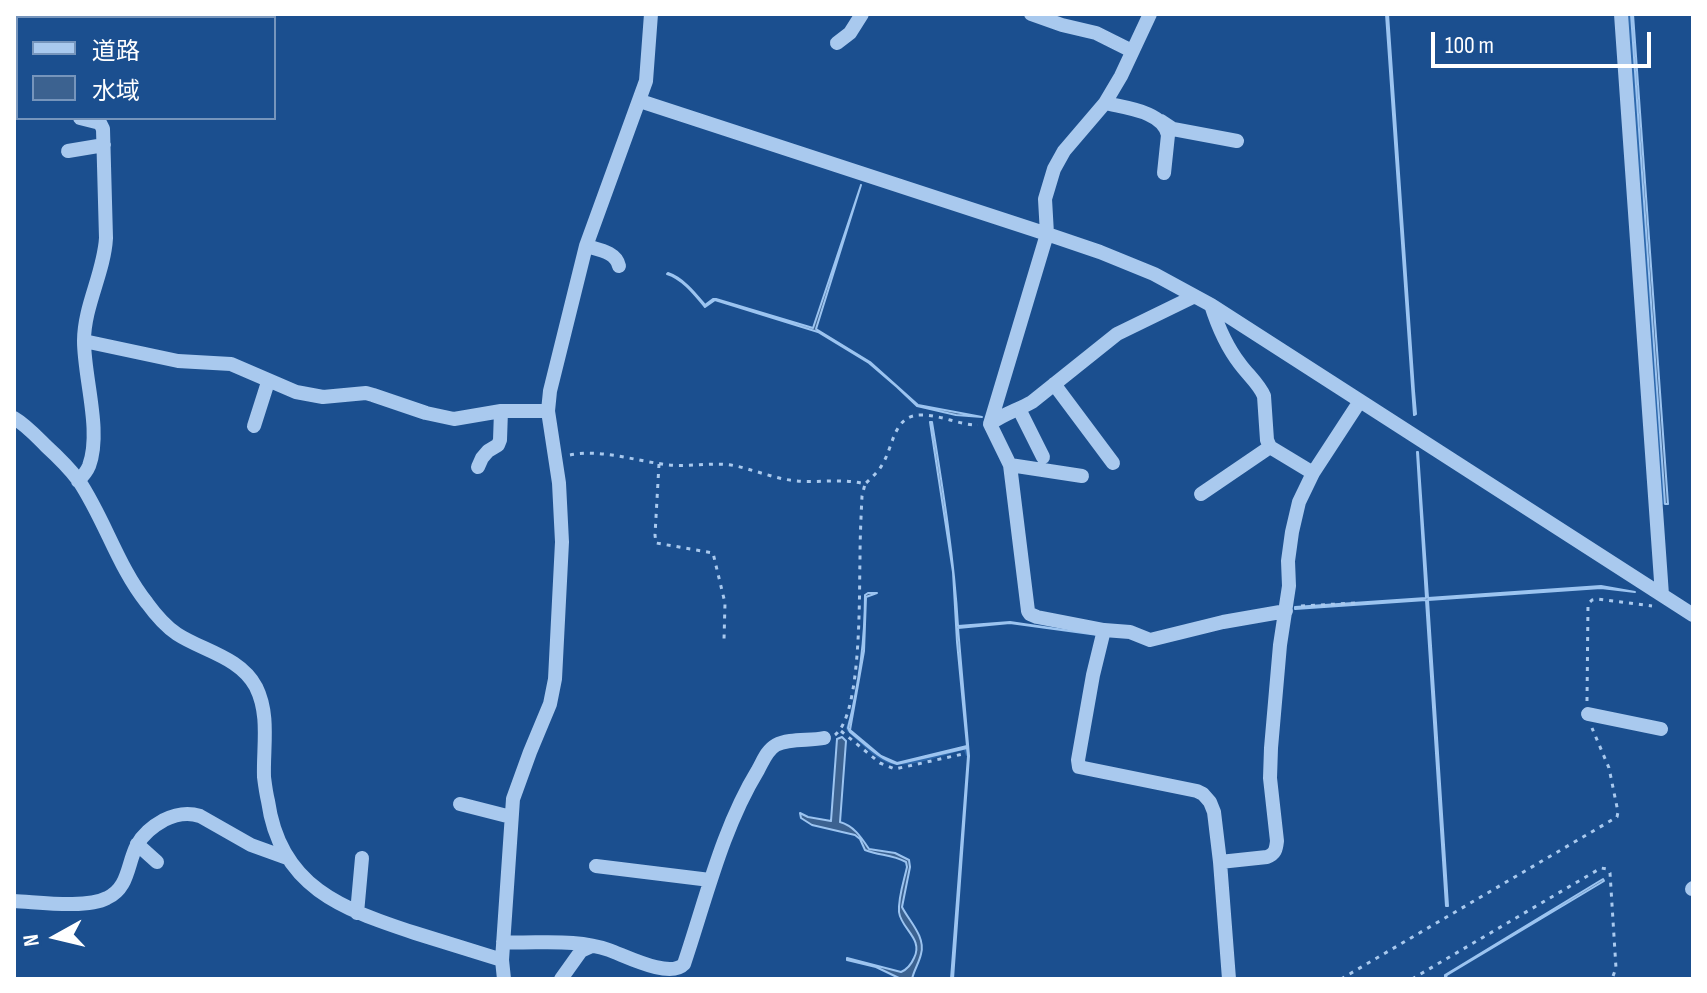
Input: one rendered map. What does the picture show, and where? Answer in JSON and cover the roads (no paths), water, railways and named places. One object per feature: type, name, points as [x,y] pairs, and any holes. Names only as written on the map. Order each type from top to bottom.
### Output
[{"type":"street","points":[[504,979],[502,960],[513,799],[550,704],[555,679],[562,542],[559,483],[548,411],[554,372],[586,246],[640,101],[648,65],[651,14]]},
{"type":"street","points":[[837,43],[850,33],[862,14]]},
{"type":"street","points":[[1031,14],[1096,33],[1132,51]]},
{"type":"street","points":[[1150,14],[1105,103],[1064,151],[1054,169],[1045,199],[1047,234],[990,424],[1010,465],[1030,614],[1104,630],[1130,632],[1155,640],[1290,609]]},
{"type":"street","points":[[1621,14],[1662,595]]},
{"type":"street","points":[[640,101],[1047,234],[1154,274],[1211,305],[1689,612]]},
{"type":"street","points":[[1105,103],[1152,116],[1173,129],[1237,141]]},
{"type":"street","points":[[78,481],[88,469],[94,438],[84,341],[86,321],[105,254],[104,135],[100,123],[88,120]]},
{"type":"street","points":[[1161,121],[1168,135],[1164,173]]},
{"type":"street","points":[[68,151],[104,145]]},
{"type":"street","points":[[586,246],[614,256],[619,266]]},
{"type":"street","points":[[990,424],[1000,416],[1032,402],[1117,334],[1195,296]]},
{"type":"street","points":[[1211,305],[1227,345],[1264,396],[1270,447],[1313,473]]},
{"type":"street","points":[[84,341],[178,361],[231,364],[296,392],[323,397],[366,393],[439,417],[454,419],[501,411],[548,411]]},
{"type":"street","points":[[254,426],[268,382]]},
{"type":"street","points":[[1054,384],[1113,463]]},
{"type":"street","points":[[1220,862],[1267,857],[1276,850],[1270,778],[1271,748],[1280,645],[1290,609],[1288,561],[1292,532],[1299,502],[1313,473],[1360,401]]},
{"type":"street","points":[[1019,409],[1043,457]]},
{"type":"street","points":[[478,467],[482,458],[498,445],[501,411]]},
{"type":"street","points":[[16,421],[53,452],[78,481],[144,600],[159,618],[176,633],[230,661],[255,685],[265,720],[264,778],[269,814],[276,838],[287,858],[311,886],[357,913],[502,960]]},
{"type":"street","points":[[1201,494],[1270,447]]},
{"type":"street","points":[[1010,465],[1082,476]]},
{"type":"street","points":[[1104,630],[1093,675],[1079,767],[1197,791],[1210,802],[1220,862],[1229,979]]},
{"type":"street","points":[[1588,714],[1661,729]]},
{"type":"street","points":[[503,942],[592,946],[672,971],[678,970],[684,964],[710,880],[744,796],[770,750],[782,743],[824,738]]},
{"type":"street","points":[[460,804],[511,817]]},
{"type":"street","points":[[14,901],[63,904],[106,899],[123,885],[137,844],[147,832],[169,818],[192,814],[251,845],[287,858]]},
{"type":"street","points":[[137,844],[157,862]]},
{"type":"street","points":[[357,913],[362,858]]},
{"type":"street","points":[[596,866],[710,880]]},
{"type":"street","points":[[561,979],[581,951],[592,946]]},
{"type":"water","points":[[1386,14],[1416,414],[1414,415]]},
{"type":"water","points":[[1633,14],[1668,504],[1665,504]]},
{"type":"water","points":[[861,185],[816,329],[870,362],[918,405],[982,417],[917,406],[869,363],[818,332],[715,300],[705,307],[683,283],[667,274],[673,275],[684,282],[705,305],[716,299],[813,328]]},
{"type":"water","points":[[930,422],[948,524],[954,575],[958,626],[1010,622],[1098,635],[1010,623],[958,628],[969,756],[953,979],[967,748],[897,764],[884,759],[872,751],[850,732],[848,728],[861,662],[865,595],[877,593],[866,597],[864,651],[850,730],[881,756],[897,763],[967,746],[953,572]]},
{"type":"water","points":[[1417,452],[1428,598],[1601,586],[1635,592],[1601,588],[1428,600],[1448,906],[1426,600],[1295,609],[1426,598]]},
{"type":"water","points":[[842,737],[846,741],[840,822],[853,829],[869,849],[895,853],[909,860],[902,907],[919,935],[922,948],[912,979],[901,979],[876,967],[847,960],[901,972],[912,963],[916,945],[899,912],[906,862],[865,850],[855,835],[812,825],[801,818],[800,813],[831,821],[837,739]]},
{"type":"water","points":[[1603,879],[1447,975],[1445,979],[1445,975]]}]
